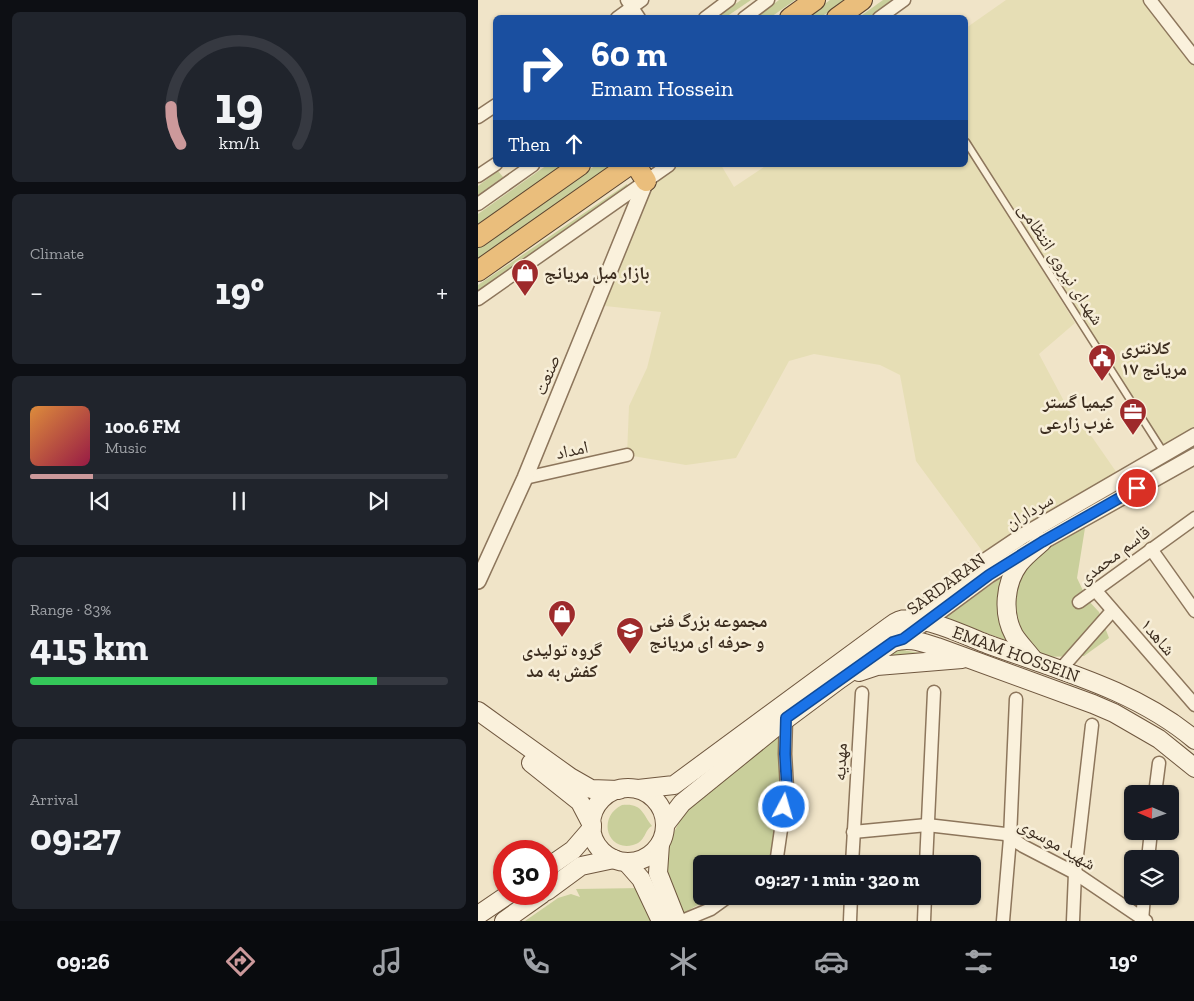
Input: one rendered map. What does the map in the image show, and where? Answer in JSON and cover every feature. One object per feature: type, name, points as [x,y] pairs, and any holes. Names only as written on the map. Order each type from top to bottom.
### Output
[{"type":"highway","points":[[794,15],[815,0]]},
{"type":"highway","points":[[841,15],[862,0]]},
{"type":"highway","points":[[478,237],[577,167]]},
{"type":"highway","points":[[478,271],[626,167]]},
{"type":"main road","points":[[1033,660],[1014,636],[1009,625],[1006,610],[1006,594],[1019,564],[1042,542]]},
{"type":"main road","name":"EMAM HOSSEIN","points":[[908,619],[926,622],[1060,670],[1122,695],[1192,734]]},
{"type":"main road","points":[[558,860],[573,850],[592,827],[596,807],[604,797],[626,788],[638,789],[674,785],[890,626],[908,619]]},
{"type":"main road","name":"EMAM HOSSEIN","points":[[903,639],[918,640],[970,658],[1114,713],[1159,739],[1194,768]]},
{"type":"main road","points":[[665,825],[682,803],[786,718],[893,642],[903,639]]},
{"type":"main road","points":[[840,679],[877,666],[970,658]]},
{"type":"main road","points":[[478,711],[570,777],[591,789],[619,790]]},
{"type":"main road","points":[[478,725],[505,743],[580,802],[592,827],[596,843],[605,853],[620,861],[642,878],[661,921]]},
{"type":"main road","points":[[638,789],[649,794],[658,803],[663,813],[665,825],[660,844],[658,873],[677,921]]},
{"type":"main road","points":[[558,883],[581,866],[620,861],[638,861],[649,856],[660,844]]},
{"type":"main road","points":[[478,915],[493,905]]},
{"type":"main road","points":[[504,921],[527,905]]},
{"type":"street","points":[[709,15],[729,0]]},
{"type":"street","points":[[748,15],[768,0]]},
{"type":"street","points":[[883,15],[904,0]]},
{"type":"street","points":[[1150,0],[1194,58]]},
{"type":"street","points":[[622,15],[635,6]]},
{"type":"street","points":[[478,117],[493,107]]},
{"type":"street","points":[[478,176],[493,166]]},
{"type":"street","points":[[478,204],[530,167]]},
{"type":"street","points":[[478,299],[641,173],[662,167]]},
{"type":"street","name":"صنعت","points":[[478,581],[525,478],[641,173]]},
{"type":"street","name":"سرداران","points":[[908,619],[968,572],[1022,537],[1194,436]]},
{"type":"street","name":"امداد","points":[[525,478],[627,455]]},
{"type":"street","name":"SARDARAN","points":[[903,639],[989,575],[1042,542],[1194,456]]},
{"type":"street","name":"قاسم محمدی","points":[[1079,602],[1151,549],[1192,524]]},
{"type":"street","points":[[1151,549],[1194,611]]},
{"type":"street","name":"شاهد۱","points":[[1096,591],[1194,705]]},
{"type":"street","points":[[1060,670],[1112,611]]},
{"type":"street","points":[[903,639],[908,619]]},
{"type":"street","points":[[926,855],[934,692]]},
{"type":"street","name":"مهدیه","points":[[853,832],[862,694]]},
{"type":"street","points":[[1003,921],[1010,838],[1016,699]]},
{"type":"street","points":[[777,855],[787,788],[785,754],[786,718]]},
{"type":"street","points":[[1073,921],[1075,873],[1092,725]]},
{"type":"street","points":[[1157,785],[1159,763]]},
{"type":"street","name":"شهید موسوی","points":[[853,832],[927,825],[1005,834],[1075,873],[1143,920]]},
{"type":"street","points":[[852,855],[853,832]]},
{"type":"street","points":[[682,921],[716,905]]},
{"type":"street","points":[[850,921],[851,905]]},
{"type":"street","points":[[924,921],[925,905]]},
{"type":"street","points":[[1143,920],[1144,905]]},
{"type":"lane","name":"شهدای نیروی انتظامی","points":[[968,145],[1164,452]]},
{"type":"shaded area","points":[[1006,0],[1150,0],[1194,58],[1194,437],[1164,453],[968,145],[968,27]]},
{"type":"shaded area","points":[[968,148],[1075,323],[1039,354],[1075,422],[1092,437],[1117,473],[1017,529],[983,552],[916,461],[900,375],[880,365],[814,354],[789,361],[736,458],[686,465],[627,455],[629,406],[647,368],[661,312],[596,305],[646,181],[666,167],[722,167],[734,187],[764,167],[968,167]]},
{"type":"green space","points":[[741,0],[751,0],[729,15],[720,15]]},
{"type":"green space","points":[[779,0],[795,0],[774,15],[758,15]]},
{"type":"green space","points":[[830,0],[846,0],[824,15],[810,15]]},
{"type":"green space","points":[[883,0],[896,0],[874,15],[862,15]]},
{"type":"green space","points":[[544,167],[560,167],[478,224],[478,214]]},
{"type":"green space","points":[[593,167],[613,167],[478,260],[478,248]]},
{"type":"green space","points":[[498,171],[503,177],[478,195],[478,186]]},
{"type":"green space","points":[[627,184],[630,190],[478,296],[478,285]]},
{"type":"green space","points":[[1085,528],[1077,578],[1087,599],[1099,612],[1109,638],[1084,656],[1041,657],[1022,633],[1014,607],[1014,589],[1024,568],[1049,539]]},
{"type":"green space","points":[[1007,573],[998,599],[1011,642],[945,618]]},
{"type":"green space","points":[[897,649],[937,656],[873,663]]},
{"type":"green space","points":[[778,737],[781,790],[770,855],[693,855],[693,905],[698,905],[684,913],[666,875],[667,845],[689,804]]},
{"type":"green space","points":[[622,805],[638,807],[652,826],[647,830],[643,839],[633,845],[624,846],[617,843],[608,832],[610,817],[614,810]]},
{"type":"green space","points":[[642,888],[654,921],[525,921],[548,905],[558,905],[558,898],[571,894],[580,897],[576,889]]},
{"type":"place","name":"بازار مبل مریانج","points":[[525,297]]},
{"type":"place","name":"کلانتری ۱۷ مریانج","points":[[1102,382]]},
{"type":"place","name":"کیمیا گستر غرب زارعی","points":[[1133,436]]},
{"type":"place","name":"گروه تولیدی کفش به مد","points":[[562,638]]},
{"type":"place","name":"مجموعه بزرگ فنی و حرفه ای مریانج","points":[[630,655]]},
{"type":"route","points":[[784,807],[787,788],[785,754],[786,718],[893,642],[903,639],[989,575],[1042,542],[1137,488]]}]
